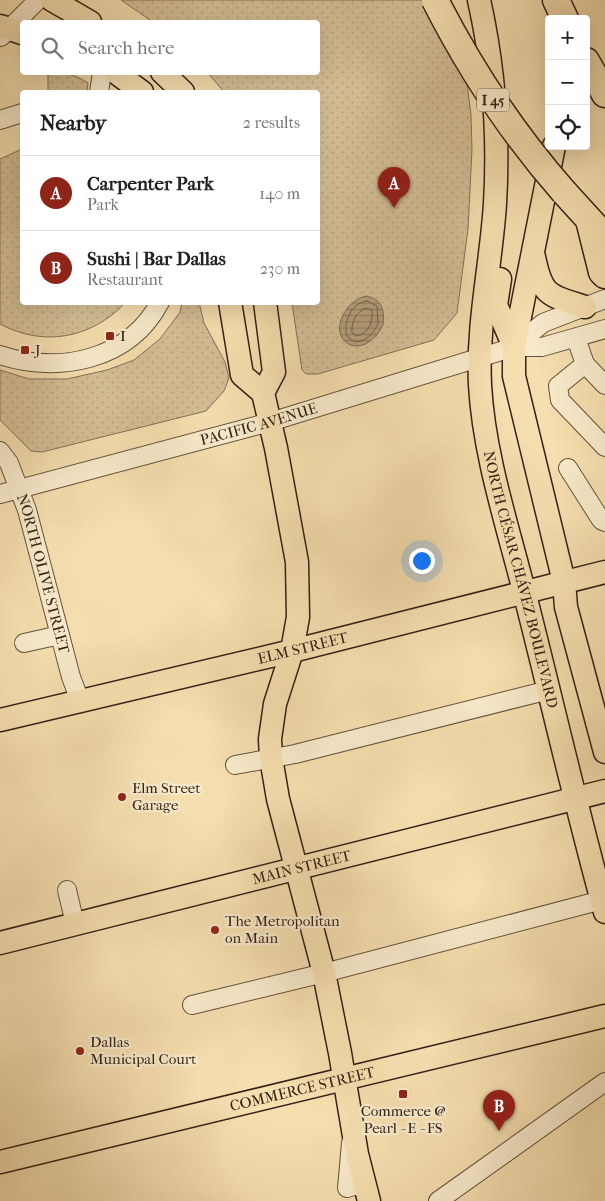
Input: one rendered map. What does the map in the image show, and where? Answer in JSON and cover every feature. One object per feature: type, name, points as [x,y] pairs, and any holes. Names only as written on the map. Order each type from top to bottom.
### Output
[{"type":"highway","name":"I 45","points":[[435,0],[475,72],[511,126],[549,175],[597,228]]},
{"type":"highway","points":[[556,0],[563,15]]},
{"type":"highway","points":[[590,68],[605,94]]},
{"type":"highway","points":[[597,228],[602,272],[605,275]]},
{"type":"main road","points":[[52,0],[87,20]]},
{"type":"main road","points":[[479,0],[489,50],[493,87],[496,185],[504,197],[507,218],[496,305],[514,347]]},
{"type":"main road","points":[[570,15],[572,0]]},
{"type":"main road","points":[[119,75],[139,90]]},
{"type":"main road","points":[[165,75],[181,90]]},
{"type":"main road","points":[[553,150],[514,347],[516,385],[564,582],[566,607],[605,752]]},
{"type":"main road","name":"NORTH CÉSAR CHÁVEZ BOULEVARD","points":[[496,185],[481,317],[480,386],[488,442],[603,906]]},
{"type":"main road","points":[[533,252],[540,283],[552,296],[595,303]]},
{"type":"main road","points":[[230,305],[242,375],[263,393],[297,562],[298,617],[292,651],[275,704],[270,740],[271,758],[278,799],[298,868],[324,974],[352,1130],[366,1192]]},
{"type":"main road","points":[[263,393],[274,372],[265,305]]},
{"type":"main road","name":"ELM STREET","points":[[0,720],[292,651],[605,572]]},
{"type":"main road","name":"MAIN STREET","points":[[0,943],[605,792]]},
{"type":"main road","name":"COMMERCE STREET","points":[[0,1162],[605,1016]]},
{"type":"street","points":[[8,32],[38,0]]},
{"type":"street","points":[[99,90],[102,75]]},
{"type":"street","points":[[0,120],[20,114]]},
{"type":"street","name":"PACIFIC AVENUE","points":[[514,347],[543,323],[595,303]]},
{"type":"street","points":[[0,354],[20,361],[44,365],[69,364],[96,357],[120,344],[142,327],[158,305]]},
{"type":"street","name":"PACIFIC AVENUE","points":[[0,494],[270,422],[514,347],[542,347],[605,328]]},
{"type":"street","points":[[576,338],[585,364],[605,384]]},
{"type":"street","points":[[585,364],[558,386],[560,400],[605,447]]},
{"type":"street","name":"NORTH OLIVE STREET","points":[[0,451],[9,463],[20,489],[80,701]]},
{"type":"street","points":[[568,468],[601,520],[605,522]]},
{"type":"street","points":[[24,643],[60,635]]},
{"type":"street","points":[[235,765],[271,758],[549,690]]},
{"type":"street","points":[[67,890],[75,924]]},
{"type":"street","points":[[192,1005],[603,906]]},
{"type":"street","points":[[438,1201],[605,1082]]},
{"type":"shaded area","points":[[121,0],[446,0],[462,43],[471,115],[472,149],[468,229],[457,313],[434,340],[318,374],[306,374],[302,370],[292,305],[320,305],[320,90],[222,90],[210,75],[320,75],[320,20],[150,20]]},
{"type":"shaded area","points":[[48,75],[72,75],[88,83],[87,90],[48,90]]},
{"type":"shaded area","points":[[20,150],[20,305],[123,305],[97,325],[82,332],[66,336],[49,337],[16,331],[0,324],[0,159]]},
{"type":"shaded area","points":[[182,305],[200,305],[204,323],[225,362],[229,378],[224,391],[206,411],[42,452],[31,451],[0,420],[0,370],[29,379],[67,379],[107,370],[134,360],[160,339],[180,312]]},
{"type":"water","points":[[366,296],[376,300],[381,306],[383,310],[383,325],[375,337],[366,344],[356,346],[348,344],[343,339],[340,331],[341,321],[351,304]]},
{"type":"place","name":"Carpenter Park","points":[[394,208]]},
{"type":"place","name":"I","points":[[110,336]]},
{"type":"place","name":"J","points":[[25,350]]},
{"type":"place","name":"Elm Street Garage","points":[[122,797]]},
{"type":"place","name":"The Metropolitan on Main","points":[[215,930]]},
{"type":"place","name":"Dallas Municipal Court","points":[[80,1051]]},
{"type":"place","name":"Commerce @ Pearl - E - FS","points":[[403,1094]]},
{"type":"place","name":"Sushi | Bar Dallas","points":[[499,1131]]}]
